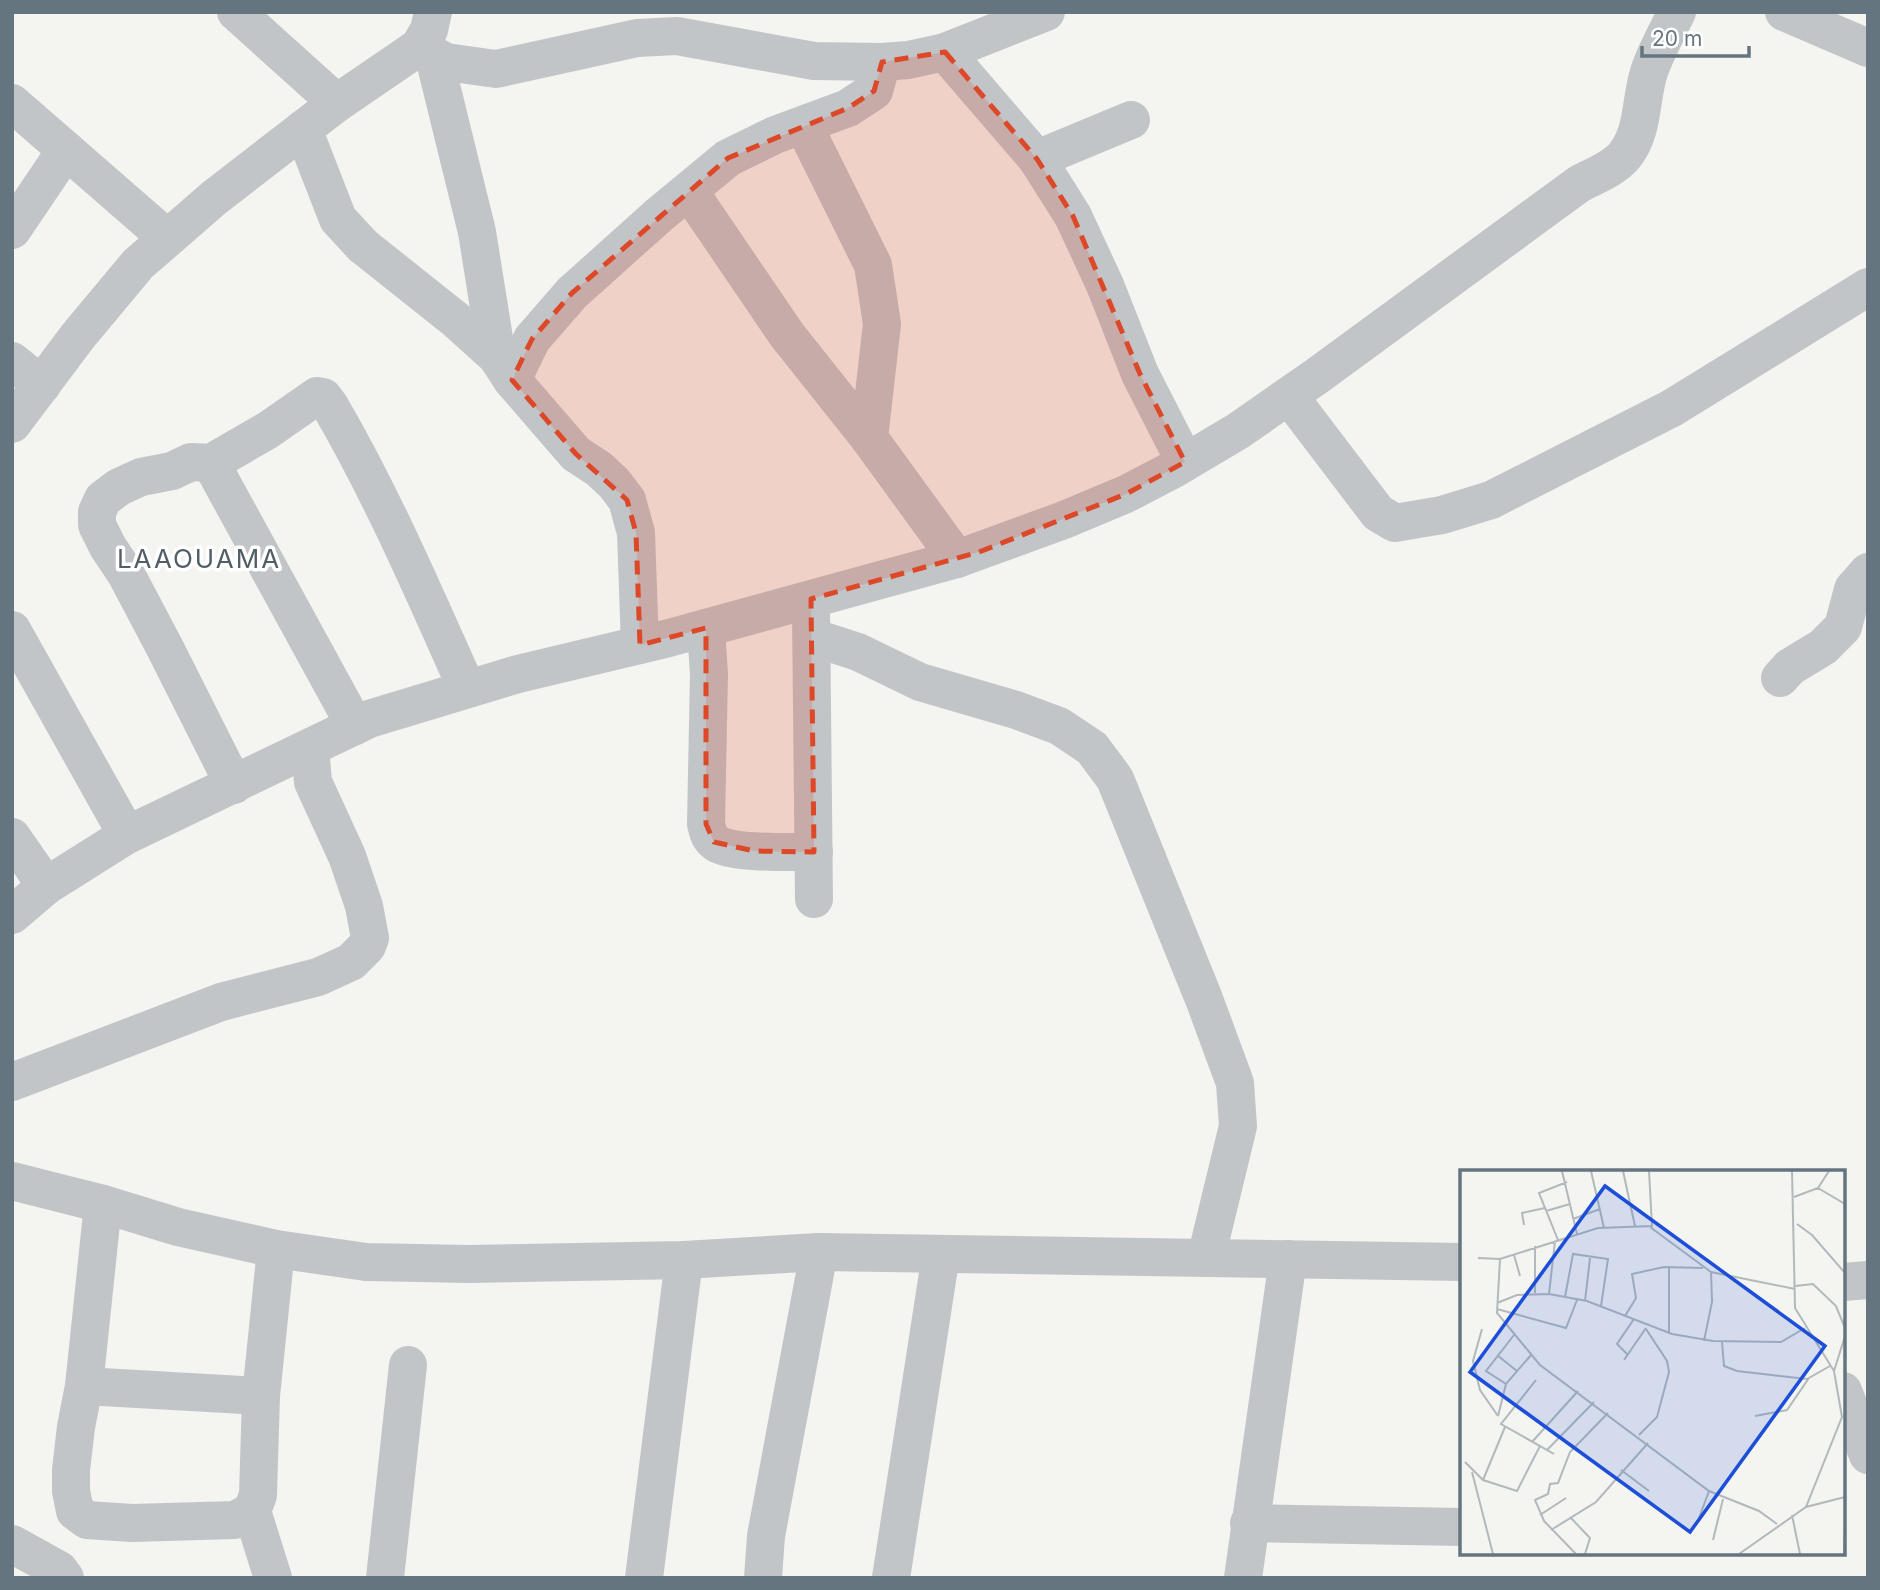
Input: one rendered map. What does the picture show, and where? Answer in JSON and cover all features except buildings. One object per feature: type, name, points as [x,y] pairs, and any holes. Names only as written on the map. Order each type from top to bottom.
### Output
[{"type":"street","points":[[236,12],[337,103]]},
{"type":"street","points":[[433,12],[426,52],[477,232],[505,368]]},
{"type":"street","points":[[426,52],[461,65],[496,69],[637,38],[677,36],[814,61],[882,62],[908,60],[945,52],[1046,12]]},
{"type":"street","points":[[12,915],[47,886],[127,835],[369,719],[518,674],[706,628],[957,559],[1126,494],[1237,431],[1289,396],[1580,184],[1623,158],[1640,127],[1644,91],[1653,62],[1677,12]]},
{"type":"street","points":[[1784,12],[1868,48]]},
{"type":"street","points":[[12,424],[78,336],[138,264],[214,198],[337,103],[426,52]]},
{"type":"street","points":[[945,52],[1037,159],[1073,216],[1105,285],[1140,374],[1185,462]]},
{"type":"street","points":[[505,368],[572,293],[728,158],[775,135],[848,108],[874,91],[882,62]]},
{"type":"street","points":[[12,103],[167,238]]},
{"type":"street","points":[[1037,159],[1132,120]]},
{"type":"street","points":[[804,126],[873,265],[882,324],[869,438]]},
{"type":"street","points":[[303,129],[338,219],[363,246],[447,313],[505,368],[576,454],[599,469],[614,483],[626,500],[636,533],[640,645]]},
{"type":"street","points":[[12,230],[65,150]]},
{"type":"street","points":[[689,191],[787,335],[869,438],[957,559]]},
{"type":"street","points":[[1289,396],[1378,513],[1395,523],[1443,515],[1491,500],[1672,408],[1868,287]]},
{"type":"street","points":[[12,360],[41,385]]},
{"type":"street","points":[[234,785],[165,648],[97,525],[96,512],[103,499],[119,487],[141,477],[172,471],[191,463],[211,463],[268,430],[317,396],[323,397],[359,458],[400,537],[467,689]]},
{"type":"street","points":[[211,463],[355,726]]},
{"type":"street","points":[[1780,678],[1790,667],[1823,647],[1843,627],[1853,589],[1868,572]]},
{"type":"street","points":[[811,599],[814,899]]},
{"type":"street","points":[[706,628],[709,700],[706,824],[709,835],[720,845],[754,851],[814,852]]},
{"type":"street","points":[[12,630],[127,835]]},
{"type":"street","points":[[812,637],[858,652],[920,682],[1016,710],[1059,726],[1092,748],[1115,779],[1235,1083],[1238,1126],[1206,1258]]},
{"type":"street","points":[[12,1082],[221,1002],[318,978],[351,962],[359,955],[370,938],[364,906],[347,856],[313,782],[310,748]]},
{"type":"street","points":[[12,838],[47,886]]},
{"type":"street","points":[[12,1181],[103,1204],[178,1227],[276,1250],[366,1262],[470,1264],[684,1260],[819,1252],[1460,1262]]},
{"type":"street","points":[[103,1204],[84,1386],[71,1470],[75,1511],[87,1520],[167,1523],[235,1520],[251,1511],[258,1495],[261,1396],[276,1250]]},
{"type":"street","points":[[763,1578],[771,1509],[819,1252]]},
{"type":"street","points":[[891,1578],[942,1254]]},
{"type":"street","points":[[1243,1578],[1288,1259]]},
{"type":"street","points":[[645,1578],[684,1260]]},
{"type":"street","points":[[1845,1282],[1868,1280]]},
{"type":"street","points":[[385,1578],[408,1365]]},
{"type":"street","points":[[84,1386],[261,1396]]},
{"type":"street","points":[[1845,1396],[1868,1455]]},
{"type":"street","points":[[251,1511],[273,1578]]},
{"type":"street","points":[[1249,1523],[1460,1527]]},
{"type":"street","points":[[12,1544],[59,1570],[65,1578]]},
{"type":"highlighted area","points":[[945,52],[1037,159],[1073,216],[1140,374],[1185,462],[1126,494],[979,552],[811,599],[814,852],[754,851],[714,842],[706,824],[706,628],[640,645],[636,533],[627,500],[576,454],[512,380],[532,339],[572,293],[728,158],[848,108],[874,91],[882,62]]},
{"type":"district","name":"LAAOUAMA","points":[[199,558]]}]
